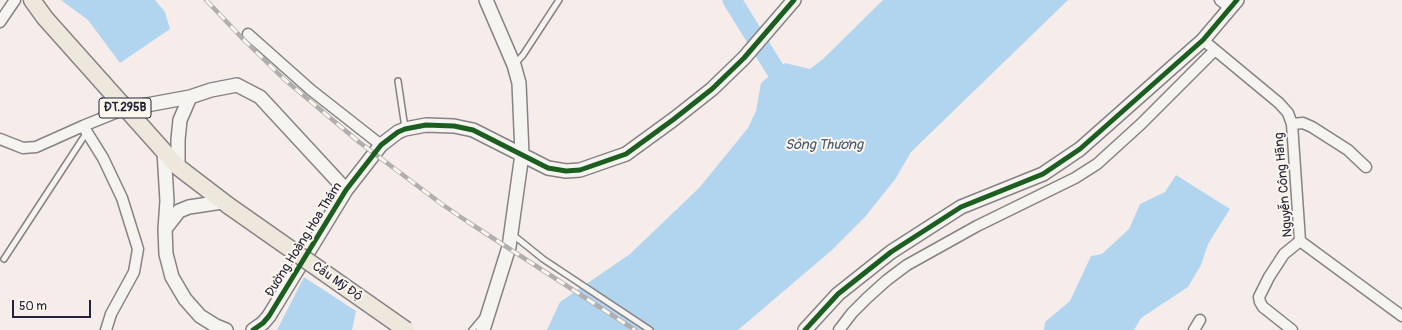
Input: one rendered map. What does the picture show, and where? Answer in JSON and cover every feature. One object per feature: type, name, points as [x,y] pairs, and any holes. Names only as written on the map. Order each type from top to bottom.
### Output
[{"type":"main road","name":"ĐT.295B","points":[[32,0],[45,18],[178,167],[225,204]]},
{"type":"main road","name":"Cầu Mỹ Độ","points":[[225,204],[406,330]]},
{"type":"street","points":[[0,22],[15,0]]},
{"type":"street","points":[[484,330],[512,234],[522,154],[519,83],[514,65],[486,0]]},
{"type":"street","name":"Đường Hoàng Hoa Thám","points":[[253,330],[263,324],[269,316],[346,190],[390,137],[406,129],[426,125],[454,126],[473,130],[548,168],[566,171],[580,170],[626,154],[712,89],[744,58],[794,0]]},
{"type":"street","points":[[804,330],[838,294],[897,248],[961,207],[1043,174],[1080,149],[1203,40],[1234,4],[1220,0]]},
{"type":"street","points":[[248,34],[311,90],[381,146]]},
{"type":"street","name":"Nguyễn Công Hãng","points":[[1203,40],[1279,103],[1288,113],[1292,124],[1300,241],[1402,316]]},
{"type":"street","points":[[839,330],[852,313],[867,298],[907,265],[977,226],[1075,178],[1097,164],[1141,124],[1215,50]]},
{"type":"street","name":"Đường Hoàng Hoa Thám","points":[[125,109],[190,97],[211,90],[237,85],[260,97],[346,190]]},
{"type":"street","points":[[178,167],[180,120],[190,97]]},
{"type":"street","points":[[0,139],[23,148],[36,148],[85,129],[125,109]]},
{"type":"street","points":[[1292,124],[1303,123],[1312,126],[1348,150],[1366,167]]},
{"type":"street","points":[[85,129],[102,158],[122,198],[138,249],[134,272],[111,314],[106,330]]},
{"type":"street","points":[[164,151],[167,201],[165,229],[166,254],[172,277],[185,299],[200,316],[216,326],[226,330]]},
{"type":"street","points":[[165,229],[179,211],[189,207],[225,204]]},
{"type":"street","points":[[1292,330],[1263,307],[1259,297],[1269,277],[1284,254],[1300,241]]},
{"type":"street","points":[[1194,330],[1200,320]]},
{"type":"lane","points":[[514,65],[523,55],[559,0]]},
{"type":"lane","points":[[398,81],[406,129]]},
{"type":"lane","points":[[4,258],[85,129]]},
{"type":"lane","points":[[512,234],[543,259],[650,330]]},
{"type":"lane","points":[[472,330],[491,308]]},
{"type":"water","points":[[61,0],[155,0],[165,12],[170,29],[120,63],[88,20]]},
{"type":"water","name":"Sông Thương","points":[[883,0],[1068,0],[911,152],[896,178],[865,217],[832,250],[738,330],[547,330],[560,302],[630,254],[699,188],[748,128],[756,111],[761,83],[785,63],[810,69],[823,59]]},
{"type":"water","points":[[1176,175],[1230,209],[1208,244],[1201,265],[1188,287],[1141,318],[1134,330],[1044,330],[1045,322],[1070,301],[1091,256],[1102,254],[1129,229],[1140,204],[1165,192]]},
{"type":"water","points":[[304,277],[356,311],[352,330],[277,330]]},
{"type":"waterway","points":[[732,0],[789,92]]},
{"type":"railway","points":[[206,0],[284,79],[359,142],[443,205],[635,330]]},
{"type":"cycle path","points":[[253,330],[263,323],[269,316],[346,190],[381,145],[398,132],[405,129],[426,125],[454,126],[473,130],[548,168],[566,171],[580,170],[626,154],[712,89],[744,58],[794,0]]},
{"type":"cycle path","points":[[805,330],[838,294],[891,252],[961,207],[1043,174],[1080,149],[1203,40],[1237,0]]}]
